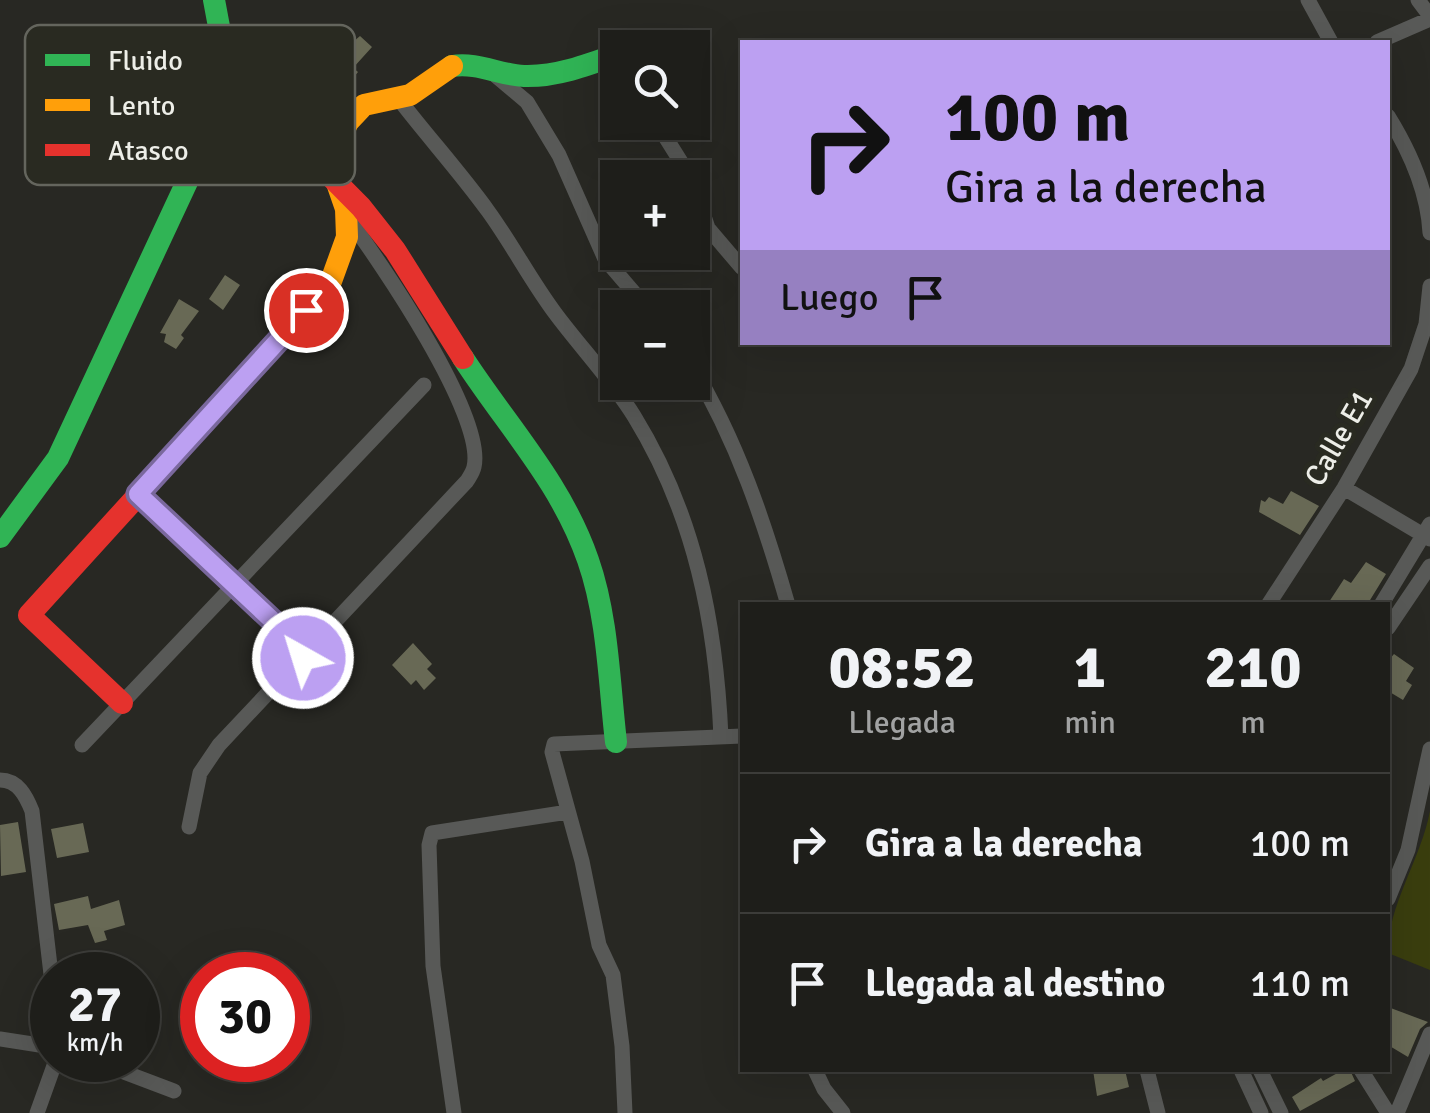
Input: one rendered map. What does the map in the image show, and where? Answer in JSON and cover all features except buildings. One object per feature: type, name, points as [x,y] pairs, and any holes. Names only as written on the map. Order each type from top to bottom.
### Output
[{"type":"street","points":[[214,0],[219,25]]},
{"type":"street","points":[[1308,0],[1331,40]]},
{"type":"street","points":[[1381,40],[1430,18],[1418,0]]},
{"type":"street","points":[[355,115],[364,106],[410,95],[453,64],[524,76],[577,69],[600,61]]},
{"type":"street","points":[[486,67],[527,102],[560,155],[606,260],[631,290]]},
{"type":"street","points":[[398,98],[486,209],[555,314],[594,360],[634,418],[651,450],[691,539],[710,615],[721,737]]},
{"type":"street","points":[[1390,120],[1414,166],[1429,216],[1430,234]]},
{"type":"street","points":[[0,537],[58,458],[186,185]]},
{"type":"street","points":[[122,702],[29,615],[330,284],[347,237],[347,218],[337,185]]},
{"type":"street","points":[[340,185],[395,250],[473,373],[522,437],[556,491],[588,560],[602,618],[616,742]]},
{"type":"street","points":[[189,828],[200,772],[219,746],[468,481],[475,464],[469,426],[422,327],[347,218]]},
{"type":"street","points":[[710,230],[740,266]]},
{"type":"street","name":"Calle E1","points":[[1270,602],[1344,488],[1410,370],[1426,324],[1430,286]]},
{"type":"street","points":[[82,746],[424,385]]},
{"type":"street","points":[[710,399],[735,445],[765,524],[787,602]]},
{"type":"street","points":[[1344,488],[1428,533],[1383,602]]},
{"type":"street","points":[[138,494],[307,653]]},
{"type":"street","points":[[1390,625],[1430,566]]},
{"type":"street","points":[[625,1113],[613,975],[599,944],[552,752],[554,744],[740,736]]},
{"type":"street","points":[[1390,894],[1408,850],[1430,748]]},
{"type":"street","points":[[0,780],[7,780],[25,793],[32,811],[48,952]]},
{"type":"street","points":[[454,1113],[433,966],[429,845],[432,834],[568,812]]},
{"type":"street","points":[[1397,1113],[1430,1034]]},
{"type":"street","points":[[0,1039],[30,1044]]},
{"type":"street","points":[[816,1072],[844,1113]]},
{"type":"street","points":[[1148,1072],[1158,1113]]},
{"type":"street","points":[[1242,1072],[1262,1113]]},
{"type":"street","points":[[1261,1072],[1280,1113]]},
{"type":"street","points":[[1362,1072],[1388,1113]]},
{"type":"street","points":[[37,1113],[48,1082]]},
{"type":"street","points":[[150,1082],[174,1091]]},
{"type":"green space","points":[[1430,811],[1430,970],[1390,954],[1393,918]]},
{"type":"traffic: fast","points":[[214,0],[219,25]]},
{"type":"traffic: fast","points":[[452,66],[536,76],[600,60]]},
{"type":"traffic: fast","points":[[0,537],[58,458],[186,185]]},
{"type":"traffic: fast","points":[[463,358],[548,480],[577,532],[595,582],[604,627],[616,742]]},
{"type":"traffic: slow","points":[[355,115],[364,105],[410,95],[452,66]]},
{"type":"traffic: slow","points":[[283,336],[330,284],[347,237],[346,209],[338,185]]},
{"type":"traffic: jam","points":[[339,185],[395,250],[463,358]]},
{"type":"traffic: jam","points":[[122,703],[29,615],[283,336]]},
{"type":"route","points":[[303,658],[307,653],[138,494],[306,310]]}]
